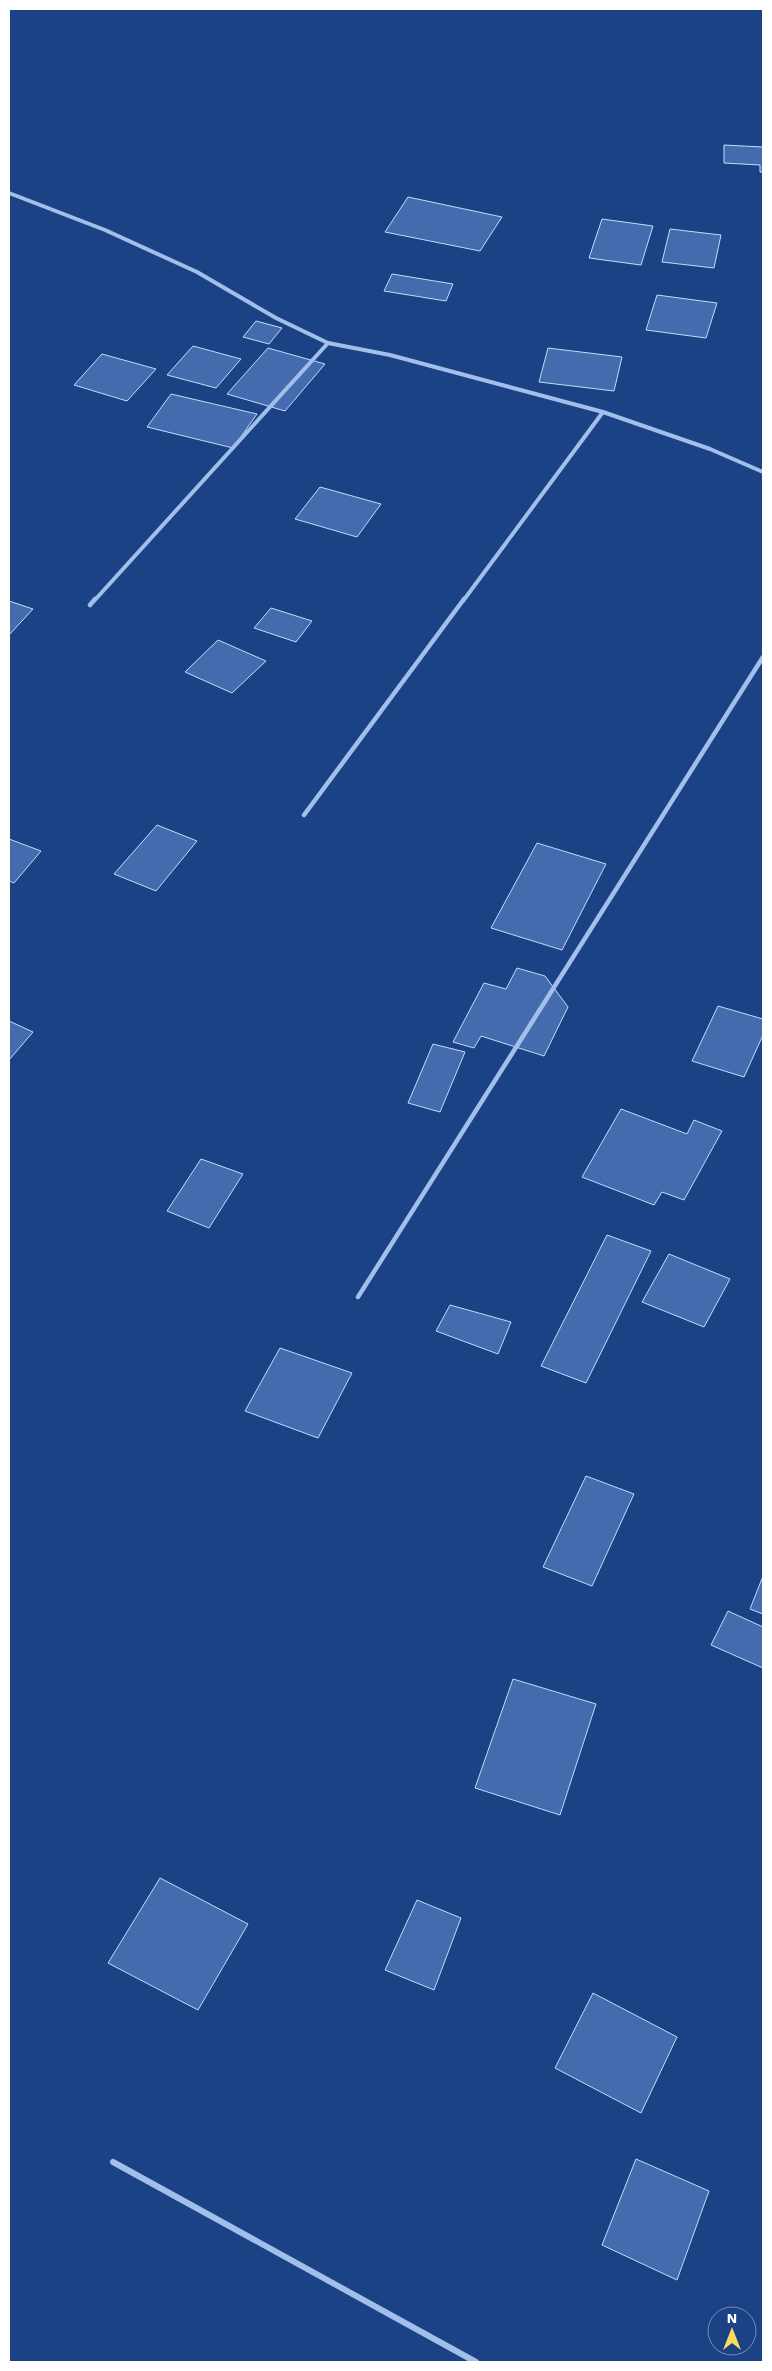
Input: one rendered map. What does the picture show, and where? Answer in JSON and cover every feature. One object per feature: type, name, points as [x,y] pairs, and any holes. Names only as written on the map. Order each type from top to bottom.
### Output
[{"type":"street","points":[[9,193],[106,230],[188,268],[276,318],[328,343],[390,355],[603,412],[710,449],[763,472]]},
{"type":"street","points":[[90,605],[328,343]]},
{"type":"street","points":[[304,815],[603,412]]},
{"type":"street","points":[[358,1297],[763,657]]},
{"type":"street","points":[[113,2162],[476,2362]]},
{"type":"building","points":[[724,145],[763,147],[763,172],[760,172],[760,165],[724,163]]},
{"type":"building","points":[[408,197],[502,217],[480,251],[385,232]]},
{"type":"building","points":[[602,219],[653,226],[641,265],[589,258]]},
{"type":"building","points":[[670,229],[721,235],[714,268],[662,262]]},
{"type":"building","points":[[392,274],[453,284],[446,301],[384,291]]},
{"type":"building","points":[[657,295],[717,303],[706,338],[646,330]]},
{"type":"building","points":[[256,321],[282,328],[269,344],[243,337]]},
{"type":"building","points":[[193,346],[241,359],[216,388],[167,375]]},
{"type":"building","points":[[268,348],[325,364],[285,411],[227,394]]},
{"type":"building","points":[[548,348],[622,357],[614,391],[539,382]]},
{"type":"building","points":[[102,354],[156,369],[127,401],[74,385]]},
{"type":"building","points":[[171,394],[257,414],[233,448],[147,427]]},
{"type":"building","points":[[320,487],[381,504],[357,537],[295,519]]},
{"type":"building","points":[[9,601],[33,609],[9,635]]},
{"type":"building","points":[[271,608],[312,621],[296,642],[254,628]]},
{"type":"building","points":[[218,640],[266,661],[232,693],[185,672]]},
{"type":"building","points":[[157,825],[197,841],[156,891],[114,874]]},
{"type":"building","points":[[9,839],[41,851],[14,883],[9,881]]},
{"type":"building","points":[[537,843],[606,864],[562,950],[491,928]]},
{"type":"building","points":[[517,968],[545,976],[568,1007],[544,1056],[481,1036],[474,1048],[453,1042],[484,983],[506,989]]},
{"type":"building","points":[[718,1006],[763,1019],[763,1035],[744,1077],[692,1061]]},
{"type":"building","points":[[9,1021],[33,1032],[9,1060]]},
{"type":"building","points":[[433,1044],[465,1052],[440,1112],[408,1103]]},
{"type":"building","points":[[621,1109],[687,1134],[694,1120],[722,1131],[684,1200],[662,1192],[654,1205],[582,1177]]},
{"type":"building","points":[[201,1159],[243,1174],[209,1228],[167,1211]]},
{"type":"building","points":[[607,1235],[651,1251],[586,1383],[541,1366]]},
{"type":"building","points":[[669,1254],[730,1279],[704,1327],[642,1302]]},
{"type":"building","points":[[450,1305],[511,1322],[498,1354],[436,1331]]},
{"type":"building","points":[[280,1348],[352,1373],[318,1438],[245,1411]]},
{"type":"building","points":[[586,1476],[634,1494],[592,1586],[543,1567]]},
{"type":"building","points":[[763,1576],[763,1614],[750,1609]]},
{"type":"building","points":[[728,1611],[763,1627],[763,1668],[711,1645]]},
{"type":"building","points":[[513,1679],[596,1704],[560,1815],[475,1788]]},
{"type":"building","points":[[160,1878],[248,1924],[198,2010],[108,1963]]},
{"type":"building","points":[[417,1900],[461,1918],[434,1990],[385,1970]]},
{"type":"building","points":[[593,1993],[677,2037],[641,2113],[555,2068]]},
{"type":"building","points":[[636,2159],[709,2191],[677,2280],[602,2245]]}]
